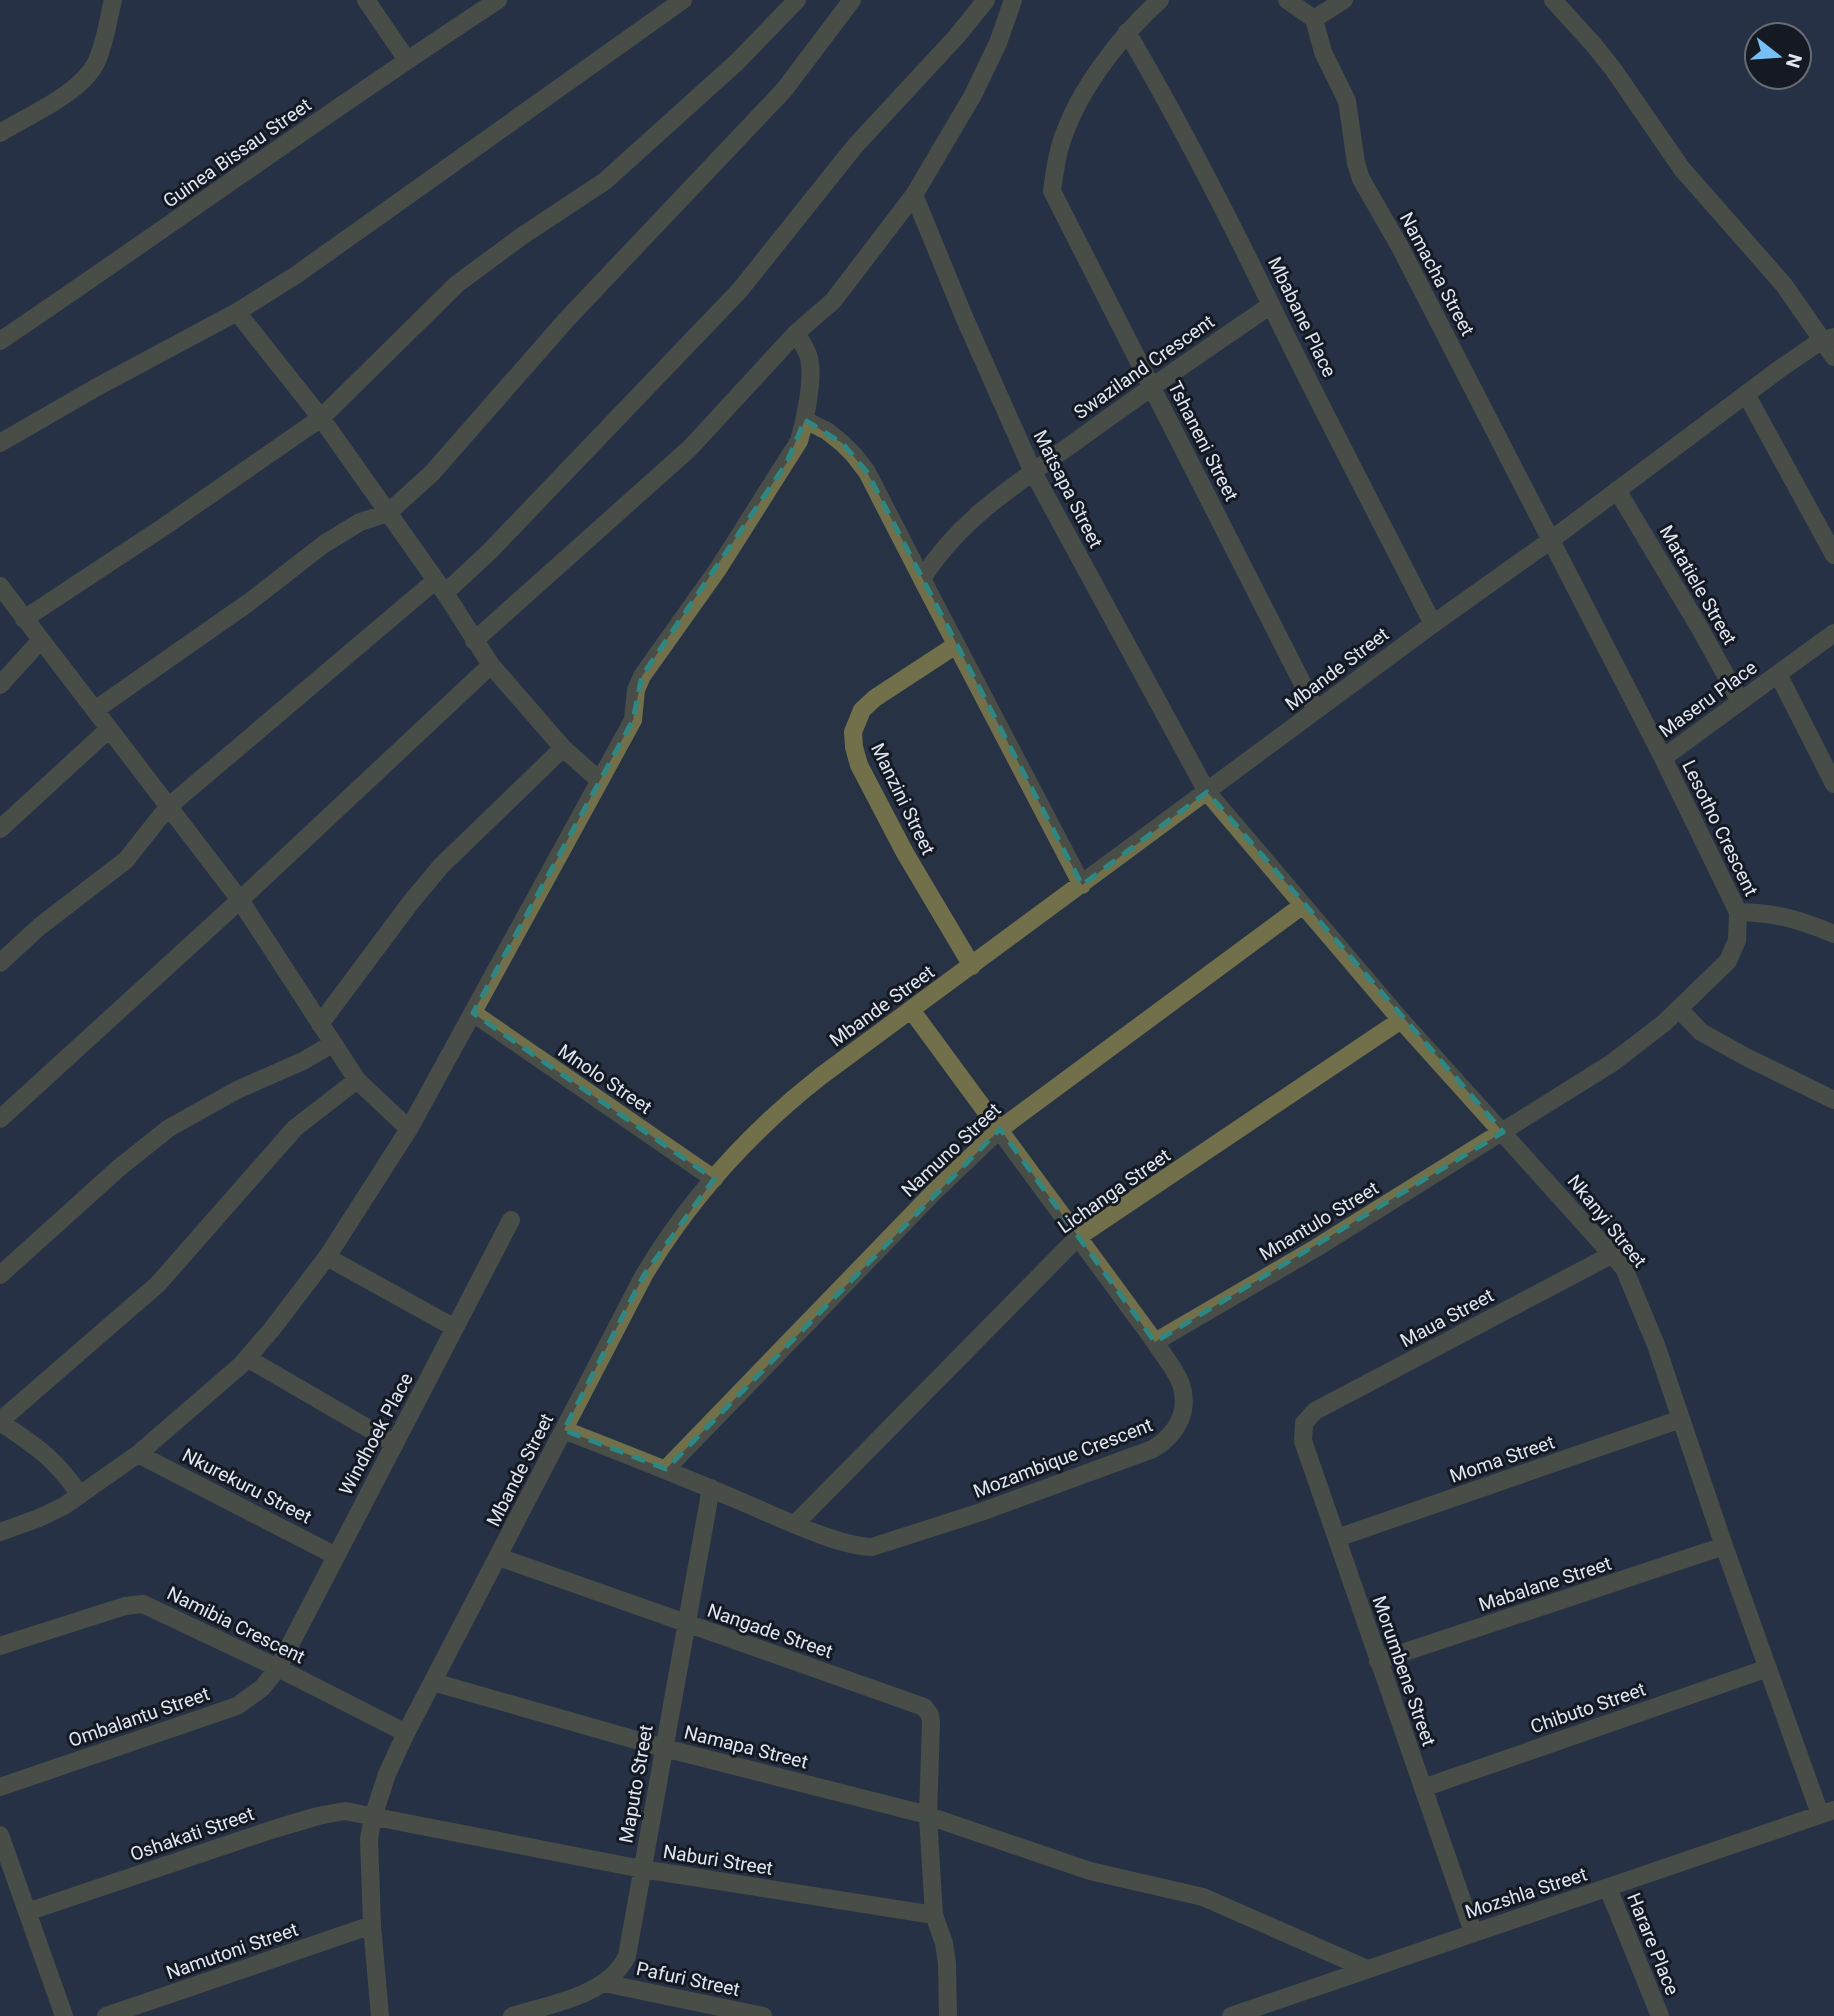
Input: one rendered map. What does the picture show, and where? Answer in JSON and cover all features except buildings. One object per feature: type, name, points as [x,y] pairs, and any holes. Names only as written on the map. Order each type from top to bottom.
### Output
[{"type":"street","points":[[0,132],[68,92],[87,76],[101,48],[113,0]]},
{"type":"street","points":[[366,0],[408,60]]},
{"type":"street","name":"Guinea Bissau Street","points":[[0,341],[498,0]]},
{"type":"street","points":[[0,443],[237,312],[296,275],[683,0]]},
{"type":"street","points":[[24,619],[165,526],[320,418],[457,284],[522,236],[605,181],[737,62],[797,0]]},
{"type":"street","points":[[95,710],[248,603],[324,544],[360,522],[387,513],[432,473],[567,319],[784,90],[852,0]]},
{"type":"street","points":[[0,963],[39,927],[126,860],[168,807],[441,587],[490,551],[740,290],[855,146],[957,36],[986,0]]},
{"type":"street","points":[[474,641],[690,448],[796,333],[833,301],[914,195],[973,95],[998,43],[1013,0]]},
{"type":"street","points":[[1127,32],[1160,0]]},
{"type":"street","points":[[1287,0],[1314,19],[1344,0]]},
{"type":"street","points":[[1553,0],[1593,44],[1682,169],[1768,265],[1829,339],[1834,357]]},
{"type":"street","name":"Namacha Street","points":[[1314,19],[1323,52],[1347,101],[1356,163],[1361,178],[1400,247],[1552,540]]},
{"type":"street","name":"Tshaneni Street","points":[[1127,32],[1075,109],[1062,142],[1052,191],[1316,710]]},
{"type":"street","name":"Mbabane Place","points":[[1127,32],[1244,246],[1271,305],[1433,624]]},
{"type":"street","name":"Matsapa Street","points":[[914,195],[1033,472],[1206,792]]},
{"type":"street","name":"Swaziland Crescent","points":[[922,579],[935,557],[967,522],[1152,386],[1271,305]]},
{"type":"street","points":[[237,312],[320,418],[441,587],[491,665],[563,748],[599,780]]},
{"type":"street","points":[[0,1532],[53,1512],[138,1454],[247,1358],[327,1257],[409,1129],[633,720],[636,690],[642,676],[718,569],[799,441],[805,420],[809,357],[796,333]]},
{"type":"street","name":"Mbande Street","points":[[380,2016],[369,1859],[373,1817],[387,1774],[661,1246],[714,1179],[763,1124],[791,1100],[1807,349],[1829,339]]},
{"type":"street","points":[[1746,394],[1834,555]]},
{"type":"street","points":[[805,420],[827,431],[842,443],[867,472],[1082,885]]},
{"type":"street","name":"Matatiele Street","points":[[1618,490],[1740,701]]},
{"type":"street","name":"Lesotho Crescent","points":[[1503,1132],[1612,1063],[1664,1023],[1728,961],[1737,940],[1738,912],[1552,540]]},
{"type":"street","points":[[0,586],[240,900],[357,1080],[409,1129]]},
{"type":"street","name":"Maseru Place","points":[[1663,758],[1834,633]]},
{"type":"street","points":[[0,685],[41,640]]},
{"type":"street","name":"Manzini Street","points":[[956,645],[875,698],[862,710],[853,732],[859,765],[905,853],[972,966]]},
{"type":"street","points":[[0,1119],[240,900],[491,665]]},
{"type":"street","name":"Maseru Place","points":[[1778,674],[1834,784]]},
{"type":"street","points":[[0,829],[109,730]]},
{"type":"street","points":[[320,1024],[441,866],[563,748]]},
{"type":"street","name":"Nkanyi Street","points":[[1206,792],[1401,1020],[1613,1254],[1633,1284],[1768,1668],[1827,1812]]},
{"type":"street","name":"Namuno Street","points":[[666,1469],[924,1202],[1000,1129],[1303,905]]},
{"type":"street","points":[[1738,912],[1795,918],[1834,934]]},
{"type":"street","points":[[1679,1009],[1701,1032],[1834,1100]]},
{"type":"street","name":"Mozambique Crescent","points":[[564,1430],[666,1469],[795,1524],[856,1546],[872,1547],[981,1512],[1166,1442],[1180,1423],[1183,1414],[1181,1383],[1155,1342],[912,1011]]},
{"type":"street","name":"Mnolo Street","points":[[473,1013],[714,1179]]},
{"type":"street","name":"Lichanga Street","points":[[795,1524],[1078,1237],[1401,1020]]},
{"type":"street","points":[[0,1275],[120,1167],[169,1128],[237,1090],[303,1061],[332,1044]]},
{"type":"street","points":[[80,1495],[54,1461],[40,1448],[0,1421],[158,1284],[295,1128],[357,1080]]},
{"type":"street","name":"Mnantulo Street","points":[[1155,1342],[1316,1248],[1503,1132]]},
{"type":"street","name":"Windhoek Place","points":[[278,1668],[511,1220]]},
{"type":"street","name":"Maua Street","points":[[1304,1423],[1315,1411],[1613,1254]]},
{"type":"street","points":[[327,1257],[455,1328]]},
{"type":"street","points":[[247,1358],[395,1444]]},
{"type":"street","name":"Moma Street","points":[[1337,1538],[1681,1419]]},
{"type":"street","name":"Morumbene Street","points":[[1304,1423],[1303,1441],[1474,1932]]},
{"type":"street","name":"Nkurekuru Street","points":[[138,1454],[336,1556]]},
{"type":"street","name":"Maputo Street","points":[[512,2016],[572,1997],[604,1983],[616,1973],[627,1956],[711,1488]]},
{"type":"street","name":"Mabalane Street","points":[[1378,1661],[1724,1546]]},
{"type":"street","name":"Nangade Street","points":[[499,1557],[924,1707],[930,1715],[931,1723],[928,1816],[934,1915],[944,1943],[947,1964],[948,2016]]},
{"type":"street","name":"Namibia Crescent","points":[[0,1646],[125,1606],[142,1604],[278,1668],[406,1733]]},
{"type":"street","name":"Ombalantu Street","points":[[0,1787],[237,1706],[262,1688],[278,1668]]},
{"type":"street","name":"Chibuto Street","points":[[1423,1788],[1768,1668]]},
{"type":"street","name":"Namapa Street","points":[[433,1682],[664,1748],[928,1816],[1090,1871],[1203,1897],[1367,1969]]},
{"type":"street","name":"Oshakati Street","points":[[27,1912],[318,1816],[345,1811],[373,1817]]},
{"type":"street","name":"Mozshla Street","points":[[1231,2016],[1827,1812]]},
{"type":"street","name":"Naburi Street","points":[[373,1817],[642,1869],[934,1915]]},
{"type":"street","points":[[0,1835],[64,2016]]},
{"type":"street","name":"Harare Place","points":[[1608,1888],[1660,2016]]},
{"type":"street","name":"Namutoni Street","points":[[106,2016],[372,1925]]},
{"type":"street","name":"Pafuri Street","points":[[604,1983],[763,2016]]},
{"type":"highlighted area","points":[[805,420],[842,443],[867,472],[1082,885],[1207,792],[1503,1132],[1155,1342],[1000,1129],[666,1469],[564,1430],[644,1275],[714,1179],[473,1013],[633,720],[642,676],[786,464]]}]
